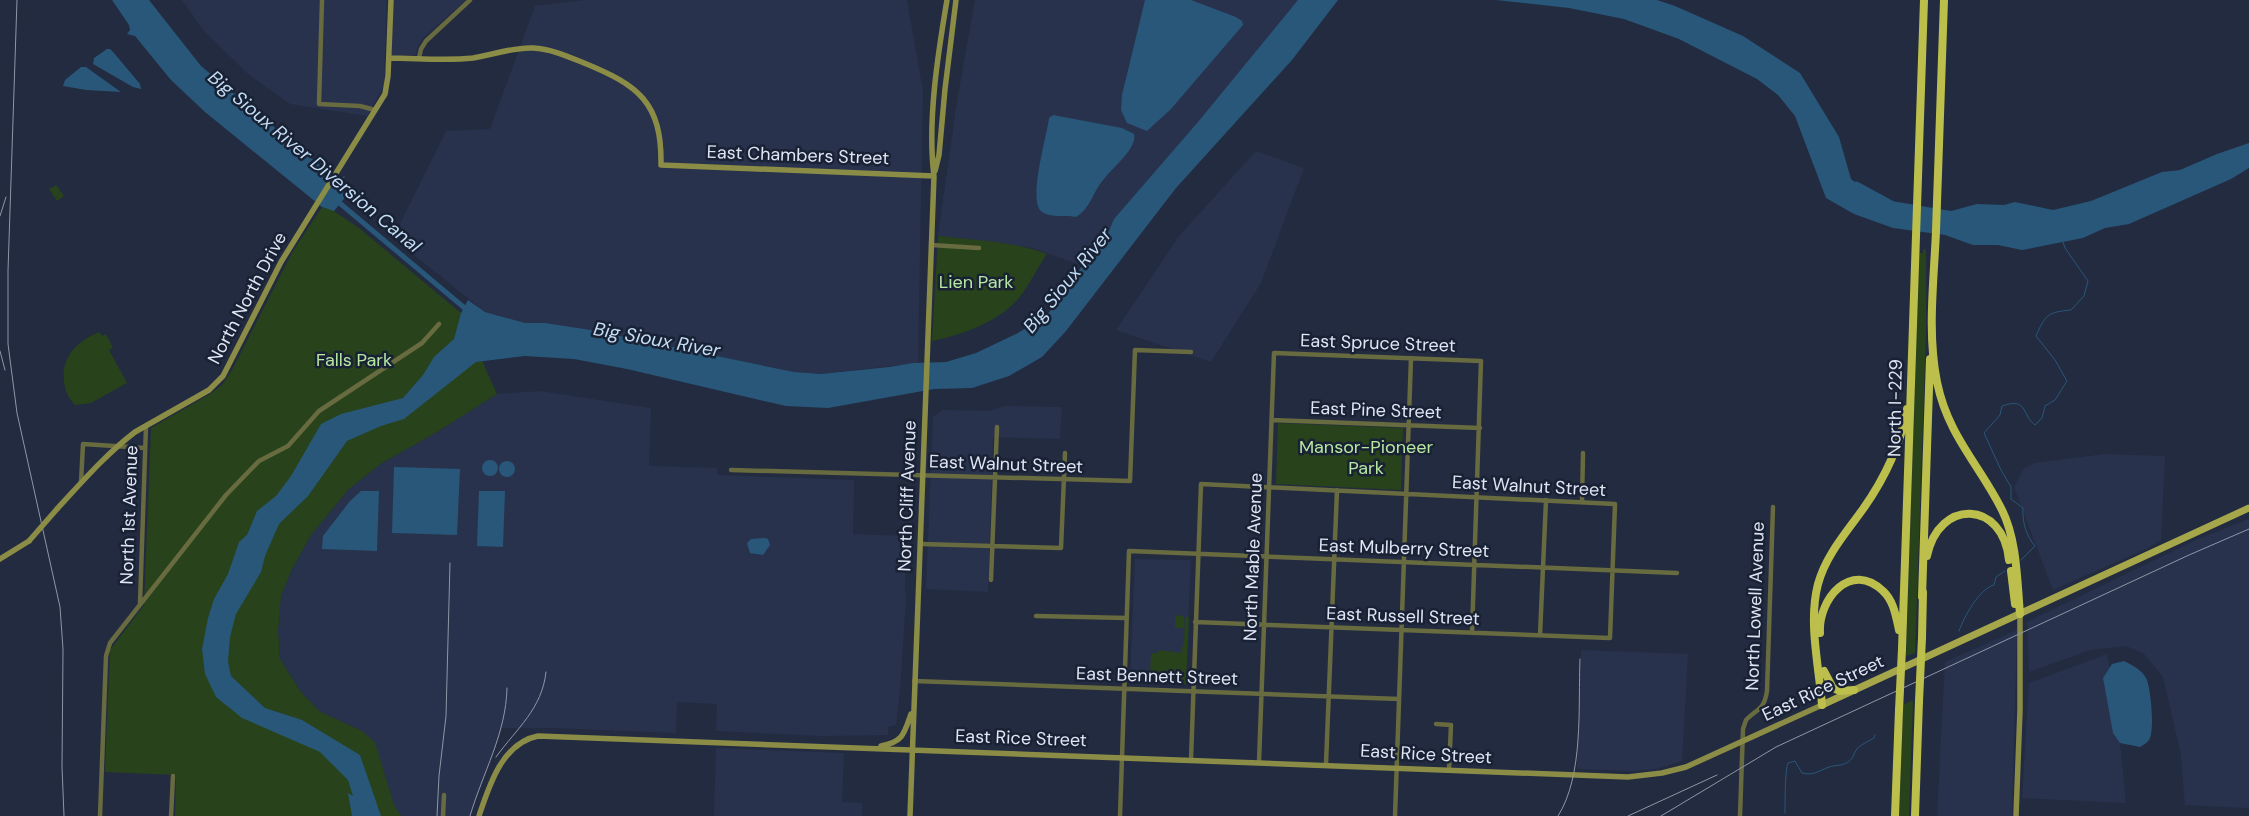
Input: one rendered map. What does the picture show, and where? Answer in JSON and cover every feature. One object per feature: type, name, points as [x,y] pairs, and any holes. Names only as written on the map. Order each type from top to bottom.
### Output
[{"type":"highway","name":"North I-229","points":[[1895,816],[1924,0]]},
{"type":"highway","points":[[1944,0],[1933,306],[1935,368],[1942,403],[1962,446],[1996,499],[2007,522],[2013,549],[2020,614]]},
{"type":"highway","name":"North I-229","points":[[1922,597],[1933,306]]},
{"type":"highway","points":[[1825,704],[1815,623],[1818,584],[1826,561],[1880,484],[1893,458],[1904,422],[1911,360]]},
{"type":"highway","points":[[1915,816],[1922,597],[1927,553],[1937,530],[1953,516],[1974,513],[1989,519],[1998,528],[2004,539],[2009,556],[2013,597],[2020,614]]},
{"type":"highway","points":[[1825,704],[1820,627],[1822,610],[1832,592],[1849,582],[1872,584],[1884,592],[1896,614],[1902,646]]},
{"type":"highway","points":[[1824,671],[1833,688],[1840,691],[1854,690]]},
{"type":"main road","name":"North North Drive","points":[[0,559],[29,541],[81,482],[117,446],[146,426],[209,390],[220,380],[281,262],[387,89],[391,0]]},
{"type":"main road","name":"North Cliff Avenue","points":[[910,816],[911,750],[921,544],[926,345],[934,176],[931,155],[933,117],[946,0]]},
{"type":"main road","name":"North Cliff Avenue","points":[[934,176],[939,155],[946,75],[956,0]]},
{"type":"main road","name":"East Chambers Street","points":[[419,58],[471,58],[514,49],[536,48],[558,53],[607,72],[629,84],[647,104],[660,136],[660,165],[934,176]]},
{"type":"main road","points":[[389,58],[419,58]]},
{"type":"main road","name":"East Rice Street","points":[[479,816],[492,780],[505,759],[519,744],[532,737],[543,736],[1122,756],[1617,777],[1650,775],[1686,767],[1743,742],[2249,508]]},
{"type":"main road","points":[[2016,816],[2020,712],[2020,614]]},
{"type":"main road","points":[[870,748],[899,740],[905,733],[913,707]]},
{"type":"street","points":[[322,0],[319,104],[360,106],[375,110]]},
{"type":"street","points":[[419,58],[421,49],[426,41],[470,0]]},
{"type":"street","points":[[931,245],[979,248]]},
{"type":"street","points":[[100,816],[107,649],[226,495],[258,461],[288,446],[319,411],[417,348],[439,324]]},
{"type":"street","name":"East Walnut Street","points":[[731,470],[1130,481],[1135,350],[1191,352]]},
{"type":"street","name":"East Spruce Street","points":[[1274,353],[1481,361],[1480,428]]},
{"type":"street","name":"North Mable Avenue","points":[[1259,762],[1274,353]]},
{"type":"street","points":[[1395,816],[1410,358]]},
{"type":"street","name":"East Pine Street","points":[[1272,420],[1480,428]]},
{"type":"street","name":"North 1st Avenue","points":[[140,605],[146,426]]},
{"type":"street","points":[[991,580],[997,428]]},
{"type":"street","points":[[1472,632],[1480,428]]},
{"type":"street","points":[[81,482],[83,444],[145,448]]},
{"type":"street","points":[[921,544],[1061,548],[1065,453]]},
{"type":"street","points":[[1582,502],[1583,453]]},
{"type":"street","name":"East Walnut Street","points":[[1198,554],[1201,484],[1615,504],[1612,570]]},
{"type":"street","points":[[1326,764],[1338,490]]},
{"type":"street","points":[[1540,635],[1546,500]]},
{"type":"street","name":"North Lowell Avenue","points":[[1740,816],[1743,742],[1746,720],[1761,709],[1765,702],[1767,691],[1773,507]]},
{"type":"street","name":"East Mulberry Street","points":[[1127,618],[1130,551],[1677,573]]},
{"type":"street","points":[[1190,760],[1198,554]]},
{"type":"street","name":"East Russell Street","points":[[1195,622],[1610,638],[1612,570]]},
{"type":"street","points":[[1036,616],[1127,618],[1120,816]]},
{"type":"street","name":"East Bennett Street","points":[[914,681],[1399,699]]},
{"type":"street","points":[[1436,724],[1451,725],[1449,770]]},
{"type":"street","points":[[171,816],[173,776]]},
{"type":"street","points":[[443,816],[444,795]]},
{"type":"shaded area","points":[[112,0],[149,0],[201,66],[336,179],[345,176],[341,183],[347,195],[334,211],[322,207],[205,112],[171,80],[135,36],[127,34],[130,30],[129,25]]},
{"type":"shaded area","points":[[182,0],[387,0],[384,86],[367,116],[290,104],[248,74],[204,31]]},
{"type":"shaded area","points":[[393,0],[466,0],[423,38],[418,46],[416,55],[391,56]]},
{"type":"shaded area","points":[[584,0],[907,0],[923,91],[918,363],[821,374],[794,372],[591,330],[545,323],[525,323],[485,312],[393,238],[446,131],[490,129],[535,6]]},
{"type":"shaded area","points":[[975,0],[1309,0],[1086,267],[1033,248],[938,236],[957,101]]},
{"type":"shaded area","points":[[1145,0],[1191,0],[1236,17],[1242,21],[1243,25],[1171,109],[1147,131],[1127,123],[1121,110],[1122,95]]},
{"type":"shaded area","points":[[1298,0],[1338,0],[1292,60],[1176,188],[1066,331],[1042,357],[1009,376],[972,388],[934,389],[828,408],[786,406],[627,369],[574,359],[525,356],[476,362],[404,419],[381,426],[347,441],[308,496],[279,524],[265,556],[261,572],[236,614],[230,637],[228,662],[231,676],[265,708],[302,720],[360,755],[381,816],[352,816],[348,793],[353,796],[348,780],[320,752],[242,718],[216,697],[205,674],[202,649],[208,618],[214,599],[228,574],[239,542],[247,535],[257,511],[276,496],[291,476],[321,424],[341,414],[403,398],[423,375],[434,357],[454,339],[461,313],[468,300],[485,312],[525,323],[545,323],[591,330],[794,372],[821,374],[913,363],[946,362],[976,353],[1018,333],[1048,314],[1092,252],[1103,245],[1114,219],[1198,122]]},
{"type":"shaded area","points":[[1496,0],[1657,0],[1743,36],[1800,73],[1839,137],[1851,179],[1874,198],[1951,211],[1977,204],[2004,205],[2015,202],[2053,210],[2091,201],[2162,172],[2180,170],[2249,143],[2249,168],[2231,179],[2129,224],[2105,228],[2083,238],[2022,250],[1998,245],[1973,245],[1945,235],[1893,228],[1854,214],[1826,198],[1795,116],[1778,95],[1757,79],[1679,39],[1624,19],[1569,8]]},
{"type":"shaded area","points":[[107,49],[114,53],[140,84],[141,89],[133,87],[93,64],[94,58]]},
{"type":"shaded area","points":[[81,67],[86,67],[121,92],[86,90],[63,86],[65,80]]},
{"type":"shaded area","points":[[1053,115],[1122,128],[1134,134],[1132,145],[1124,158],[1108,174],[1089,204],[1076,217],[1046,214],[1038,206],[1036,196],[1039,168],[1049,118]]},
{"type":"shaded area","points":[[1256,151],[1304,168],[1261,283],[1211,362],[1116,330],[1179,236]]},
{"type":"shaded area","points":[[540,391],[651,408],[649,466],[717,468],[717,475],[854,480],[853,534],[906,536],[906,601],[900,690],[896,725],[888,727],[888,735],[821,736],[716,731],[717,704],[677,702],[676,733],[555,728],[502,728],[470,816],[401,816],[394,805],[388,787],[362,731],[319,711],[301,692],[280,659],[278,631],[281,596],[291,571],[311,535],[349,489],[382,463],[437,432],[497,394]]},
{"type":"shaded area","points":[[1004,406],[1062,407],[1060,439],[993,437],[988,592],[926,589],[933,417],[943,410],[989,411]]},
{"type":"shaded area","points":[[2105,454],[2165,456],[2161,540],[2148,548],[2053,590],[2014,487],[2024,468],[2035,463]]},
{"type":"shaded area","points":[[490,460],[498,468],[490,476],[482,468]]},
{"type":"shaded area","points":[[507,461],[515,469],[507,477],[499,469]]},
{"type":"shaded area","points":[[394,467],[460,469],[457,535],[392,533]]},
{"type":"shaded area","points":[[361,491],[379,491],[377,551],[322,549],[323,536],[350,501]]},
{"type":"shaded area","points":[[479,491],[505,491],[503,547],[477,546]]},
{"type":"shaded area","points":[[2249,519],[2249,808],[2185,805],[2181,755],[2163,677],[2144,654],[2126,646],[2090,650],[2029,672],[2027,622],[2198,539]]},
{"type":"shaded area","points":[[751,539],[768,539],[770,545],[763,555],[750,553],[747,543]]},
{"type":"shaded area","points":[[1135,559],[1191,560],[1185,683],[1130,682]]},
{"type":"shaded area","points":[[2017,630],[2012,816],[1937,816],[1945,662]]},
{"type":"shaded area","points":[[1581,650],[1688,654],[1682,761],[1656,769],[1632,771],[1577,769]]},
{"type":"shaded area","points":[[2107,654],[2117,712],[2126,803],[2022,798],[2029,683]]},
{"type":"shaded area","points":[[2124,661],[2142,673],[2148,683],[2152,709],[2152,728],[2148,741],[2140,747],[2120,743],[2113,733],[2103,678],[2112,664]]},
{"type":"shaded area","points":[[716,748],[844,753],[842,802],[862,803],[862,816],[714,816]]},
{"type":"green space","points":[[56,185],[64,196],[57,201],[49,189]]},
{"type":"green space","name":"Falls Park","points":[[322,207],[331,209],[359,228],[461,313],[497,394],[437,432],[382,463],[349,489],[311,535],[291,571],[281,596],[278,631],[280,659],[301,692],[319,711],[362,731],[375,742],[394,805],[401,816],[175,816],[176,775],[105,772],[110,650],[144,605],[151,428],[222,385],[232,370],[293,251]]},
{"type":"green space","name":"Lien Park","points":[[938,236],[1020,246],[1047,254],[1022,294],[1000,315],[978,327],[932,341]]},
{"type":"green space","points":[[1923,249],[1926,250],[1926,333],[1915,653],[1906,656],[1919,253],[1923,253]]},
{"type":"green space","points":[[99,332],[102,336],[106,334],[113,348],[109,350],[127,383],[91,403],[75,405],[65,388],[65,364],[72,351],[78,345]]},
{"type":"green space","name":"Mansor-Pioneer Park","points":[[1278,423],[1403,428],[1401,490],[1276,484]]},
{"type":"green space","points":[[1175,615],[1184,616],[1184,628],[1175,628]]},
{"type":"green space","points":[[1185,617],[1189,617],[1186,684],[1146,683],[1146,678],[1150,677],[1151,653],[1158,653],[1159,650],[1181,653],[1184,640]]},
{"type":"green space","points":[[1913,700],[1909,816],[1899,816],[1903,705]]},
{"type":"waterway","name":"Big Sioux River","points":[[1856,186],[1891,205]]},
{"type":"waterway","name":"Big Sioux River Diversion Canal","points":[[336,200],[467,310]]},
{"type":"waterway","points":[[2021,560],[2035,546],[2025,528],[2023,508],[2011,499],[2011,487],[1984,433],[2000,415],[2002,406],[2010,404],[2020,405],[2035,425],[2042,418],[2045,406],[2055,400],[2067,381],[2055,360],[2036,336],[2042,323],[2048,316],[2057,312],[2071,310],[2084,296],[2088,281],[2065,248],[2063,242]]},
{"type":"waterway","points":[[1959,631],[1968,611],[1983,592],[1994,585],[1996,577],[2005,571]]},
{"type":"waterway","points":[[1785,813],[1788,763],[1795,761],[1802,773],[1816,773],[1848,762],[1858,748],[1874,738],[1875,735]]},
{"type":"railway","points":[[17,0],[8,271],[8,344],[17,413],[60,607],[63,649],[62,767],[64,816]]},
{"type":"railway","points":[[0,216],[6,197]]},
{"type":"railway","points":[[0,351],[5,370]]},
{"type":"railway","points":[[1661,816],[1776,747],[2189,555],[2249,529]]},
{"type":"railway","points":[[437,816],[439,776],[446,716],[450,563]]},
{"type":"railway","points":[[1558,816],[1572,781],[1576,761],[1580,659]]},
{"type":"railway","points":[[496,757],[534,708],[544,685],[546,672]]},
{"type":"railway","points":[[470,816],[503,721],[507,688]]},
{"type":"railway","points":[[1628,816],[1717,775]]}]
